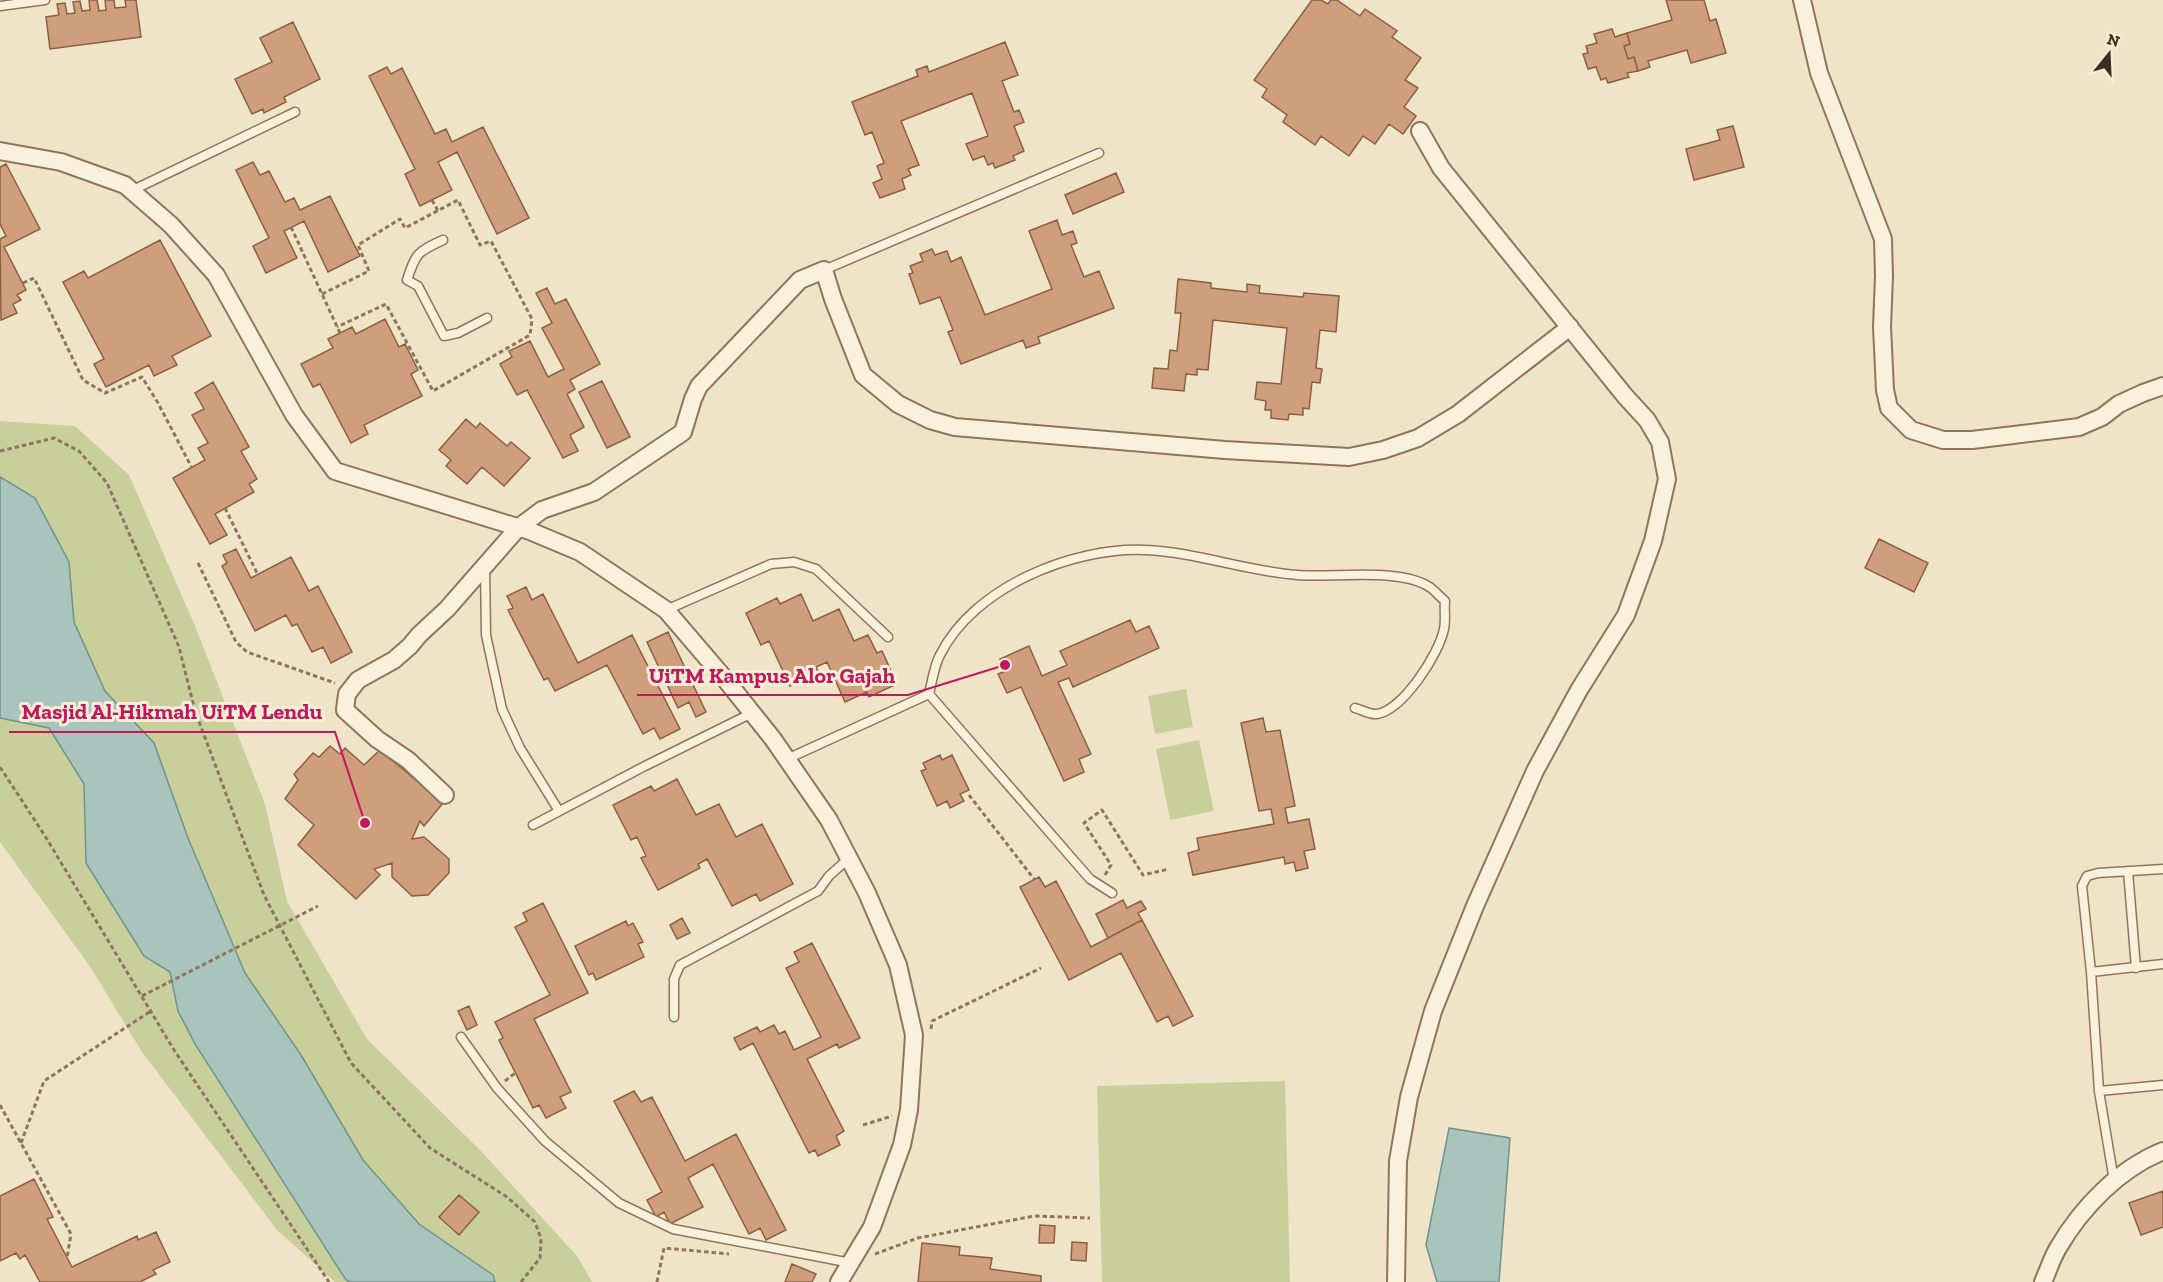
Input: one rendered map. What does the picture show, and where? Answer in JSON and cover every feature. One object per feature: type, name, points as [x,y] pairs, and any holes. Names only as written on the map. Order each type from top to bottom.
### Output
[{"type":"street","points":[[1802,0],[1819,73],[1882,239],[1884,276],[1882,327],[1889,408],[1911,430],[1943,440],[1972,440],[2079,427],[2102,417],[2119,404],[2163,386]]},
{"type":"street","points":[[1396,1282],[1398,1161],[1410,1097],[1434,1011],[1475,906],[1535,771],[1579,690],[1626,615],[1653,541],[1667,478],[1660,442],[1647,420],[1441,168],[1420,131]]},
{"type":"street","points":[[0,151],[61,162],[125,185],[171,225],[216,275],[294,415],[335,471],[518,528],[580,552],[666,610],[752,713],[787,759],[829,820],[867,893],[898,965],[914,1035],[909,1110],[902,1146],[872,1227],[839,1282]]},
{"type":"street","points":[[445,795],[408,760],[377,739],[345,710],[350,689],[358,680],[394,660],[410,646],[518,528],[542,510],[594,492],[683,432],[699,386],[800,280],[824,270],[863,375],[898,404],[930,420],[955,427],[1229,450],[1349,457],[1383,450],[1418,438],[1458,414],[1570,327]]},
{"type":"street","points":[[2043,1282],[2057,1249],[2082,1212],[2114,1181],[2163,1151]]},
{"type":"lane","points":[[0,6],[45,0]]},
{"type":"lane","points":[[131,191],[295,112]]},
{"type":"lane","points":[[824,270],[1099,153]]},
{"type":"lane","points":[[442,240],[421,250],[407,280],[418,286],[444,336],[458,333],[487,318]]},
{"type":"lane","points":[[929,694],[939,656],[960,624],[997,593],[1033,573],[1085,554],[1143,550],[1198,556],[1249,569],[1298,575],[1381,576],[1412,579],[1430,588],[1444,601],[1444,629],[1414,686],[1393,709],[1375,715],[1355,708]]},
{"type":"lane","points":[[666,610],[771,564],[794,562],[816,569],[888,637]]},
{"type":"lane","points":[[485,566],[486,635],[502,709],[520,748],[559,811]]},
{"type":"lane","points":[[787,759],[929,694]]},
{"type":"lane","points":[[929,694],[1089,879],[1112,893]]},
{"type":"lane","points":[[533,825],[752,713]]},
{"type":"lane","points":[[674,1017],[674,979],[680,965],[818,891],[829,876],[849,858]]},
{"type":"lane","points":[[2114,1181],[2099,1091],[2091,972],[2082,886],[2087,876],[2098,873],[2163,868]]},
{"type":"lane","points":[[2128,871],[2136,968]]},
{"type":"lane","points":[[2091,972],[2163,964]]},
{"type":"lane","points":[[461,1037],[497,1088],[545,1141],[619,1203],[673,1229],[851,1263]]},
{"type":"lane","points":[[2099,1091],[2163,1085]]},
{"type":"path","points":[[432,200],[438,211]]},
{"type":"path","points":[[291,227],[340,333]]},
{"type":"path","points":[[23,283],[34,278],[83,380],[105,393],[142,377],[192,468]]},
{"type":"path","points":[[0,451],[54,438],[79,451],[107,483],[179,647],[195,711],[264,895],[280,926],[351,1063],[430,1148],[507,1197],[535,1222],[541,1239],[540,1258],[521,1282]]},
{"type":"path","points":[[225,508],[258,575]]},
{"type":"path","points":[[198,563],[236,642],[247,652],[350,689]]},
{"type":"path","points":[[0,767],[45,836],[174,1050],[329,1282]]},
{"type":"path","points":[[969,795],[1034,879]]},
{"type":"path","points":[[1099,886],[1111,866],[1084,823],[1102,810],[1143,875],[1169,869]]},
{"type":"path","points":[[141,996],[318,906]]},
{"type":"path","points":[[932,1021],[1041,968]]},
{"type":"path","points":[[21,1143],[44,1081],[151,1011]]},
{"type":"path","points":[[0,1105],[71,1234],[67,1258]]},
{"type":"path","points":[[851,1263],[918,1239],[1034,1216],[1090,1218]]},
{"type":"path","points":[[657,1282],[664,1248],[734,1255]]},
{"type":"green space","points":[[0,421],[75,426],[129,475],[195,626],[265,804],[287,901],[367,1039],[481,1151],[577,1256],[592,1282],[335,1282],[277,1230],[142,1052],[91,968],[0,842]]},
{"type":"green space","points":[[1186,689],[1193,727],[1155,734],[1148,696]]},
{"type":"green space","points":[[1199,740],[1214,811],[1170,820],[1156,749]]},
{"type":"green space","points":[[1285,1081],[1290,1282],[1102,1282],[1097,1086]]},
{"type":"water","points":[[0,477],[35,498],[69,562],[74,622],[105,691],[154,743],[188,838],[245,973],[301,1055],[363,1160],[419,1224],[493,1275],[495,1282],[350,1282],[346,1280],[195,1044],[178,1011],[170,972],[144,956],[86,863],[84,784],[49,728],[0,718]]},
{"type":"water","points":[[1449,1128],[1510,1138],[1499,1282],[1437,1282],[1426,1245]]},
{"type":"building","points":[[89,0],[97,0],[99,11],[106,10],[105,0],[114,0],[115,8],[126,7],[125,0],[136,0],[141,37],[50,49],[46,17],[59,15],[57,4],[65,3],[67,14],[75,13],[73,2],[80,1],[82,11],[90,10]]},
{"type":"building","points":[[1312,0],[1321,0],[1328,4],[1331,0],[1337,0],[1360,16],[1365,9],[1397,31],[1392,37],[1421,58],[1405,80],[1418,88],[1404,107],[1416,116],[1403,134],[1389,124],[1375,144],[1363,136],[1349,156],[1321,136],[1315,145],[1283,122],[1287,115],[1262,97],[1267,89],[1254,80]]},
{"type":"building","points":[[1666,0],[1704,0],[1710,21],[1716,19],[1726,53],[1691,63],[1687,50],[1648,61],[1650,67],[1638,71],[1634,57],[1628,59],[1624,46],[1630,44],[1627,33],[1672,20]]},
{"type":"building","points":[[293,22],[320,79],[284,97],[286,102],[264,113],[263,109],[252,114],[235,79],[272,62],[260,38]]},
{"type":"building","points":[[1612,29],[1615,37],[1627,33],[1630,44],[1624,46],[1628,59],[1634,57],[1638,71],[1627,73],[1629,77],[1608,83],[1606,78],[1601,80],[1596,67],[1588,69],[1583,54],[1588,53],[1586,46],[1597,43],[1594,34]]},
{"type":"building","points":[[1005,42],[1018,75],[1002,81],[1014,112],[1019,110],[1024,122],[1014,126],[1024,151],[1013,156],[1015,160],[995,168],[993,163],[988,165],[984,156],[973,160],[966,144],[988,136],[972,93],[901,121],[919,165],[908,169],[911,175],[902,179],[905,189],[880,198],[873,183],[882,179],[877,166],[884,163],[872,132],[865,135],[852,102],[918,76],[916,70],[927,66],[929,72]]},
{"type":"building","points":[[387,67],[391,74],[402,68],[435,134],[446,129],[452,142],[483,127],[529,218],[497,234],[457,152],[438,162],[452,190],[420,206],[405,174],[415,169],[369,76]]},
{"type":"building","points":[[1733,126],[1744,167],[1694,180],[1686,149],[1720,140],[1717,130]]},
{"type":"building","points":[[253,162],[260,175],[269,171],[285,202],[294,198],[300,210],[330,196],[360,256],[328,272],[304,221],[284,231],[297,258],[266,273],[253,246],[269,238],[236,170]]},
{"type":"building","points":[[6,164],[40,229],[4,247],[26,290],[17,295],[21,300],[13,304],[17,313],[1,320],[0,239],[6,236],[0,224],[0,167]]},
{"type":"building","points":[[1116,173],[1124,192],[1073,214],[1065,195]]},
{"type":"building","points":[[1057,220],[1062,235],[1073,231],[1077,243],[1071,245],[1084,277],[1099,271],[1114,308],[1038,337],[1040,343],[1026,348],[1023,340],[961,364],[948,332],[953,330],[940,297],[920,304],[909,274],[913,273],[910,266],[923,261],[920,254],[932,249],[935,255],[947,251],[951,262],[961,257],[985,315],[1052,289],[1029,231]]},
{"type":"building","points":[[160,240],[211,336],[172,356],[177,365],[154,376],[149,365],[106,387],[94,364],[104,359],[63,282],[84,271],[88,278]]},
{"type":"building","points":[[1178,279],[1211,283],[1211,288],[1247,292],[1247,284],[1260,286],[1259,293],[1303,297],[1304,293],[1339,296],[1336,332],[1320,330],[1316,368],[1322,369],[1320,383],[1312,382],[1309,409],[1303,408],[1303,415],[1289,414],[1288,420],[1271,418],[1271,410],[1265,410],[1266,401],[1255,399],[1257,382],[1281,384],[1287,328],[1213,320],[1208,370],[1197,369],[1197,375],[1186,374],[1184,391],[1152,388],[1154,368],[1168,369],[1170,350],[1177,351],[1181,313],[1175,313]]},
{"type":"building","points":[[547,288],[555,304],[566,299],[600,364],[570,380],[575,389],[567,394],[584,427],[570,435],[578,451],[563,458],[527,390],[517,395],[500,364],[512,357],[509,351],[530,341],[548,377],[564,369],[542,328],[552,323],[536,293]]},
{"type":"building","points":[[385,319],[399,347],[405,344],[418,370],[411,374],[422,396],[364,425],[368,434],[351,443],[320,384],[313,387],[301,364],[333,348],[328,339],[352,327],[356,334]]},
{"type":"building","points":[[602,381],[630,437],[607,448],[579,392]]},
{"type":"building","points":[[213,382],[249,447],[241,451],[257,479],[249,484],[254,492],[215,514],[227,535],[210,544],[173,478],[205,460],[198,448],[208,443],[192,415],[204,409],[195,393]]},
{"type":"building","points":[[466,419],[476,428],[480,423],[507,446],[511,442],[530,458],[504,486],[482,467],[467,484],[446,466],[451,460],[439,450]]},
{"type":"building","points":[[1879,539],[1928,563],[1914,592],[1865,568]]},
{"type":"building","points":[[236,549],[251,578],[291,557],[309,591],[318,586],[352,652],[331,663],[323,647],[312,652],[297,624],[292,626],[286,615],[255,631],[222,566],[227,563],[223,555]]},
{"type":"building","points":[[526,587],[532,600],[543,594],[578,663],[632,635],[680,729],[660,739],[654,728],[643,734],[607,665],[555,691],[548,678],[544,680],[508,610],[513,608],[507,596]]},
{"type":"building","points":[[801,594],[813,621],[839,609],[854,641],[868,635],[877,653],[882,651],[897,684],[869,697],[867,692],[845,702],[827,662],[816,667],[819,673],[790,686],[769,641],[761,645],[746,613],[777,598],[780,604]]},
{"type":"building","points":[[1130,620],[1136,632],[1149,626],[1159,648],[1073,687],[1069,678],[1058,682],[1091,754],[1079,759],[1084,772],[1064,781],[1021,687],[1007,693],[998,674],[1006,671],[1000,659],[1029,646],[1042,676],[1067,665],[1060,651]]},
{"type":"building","points":[[668,632],[706,712],[696,717],[689,702],[678,708],[647,642]]},
{"type":"building","points":[[1263,718],[1266,732],[1280,730],[1295,806],[1285,808],[1288,823],[1309,819],[1315,849],[1304,851],[1308,868],[1296,871],[1294,862],[1285,864],[1284,857],[1193,875],[1188,853],[1199,850],[1197,838],[1274,824],[1271,809],[1259,811],[1241,723]]},
{"type":"building","points":[[330,746],[340,754],[345,748],[364,765],[380,750],[443,803],[424,826],[420,821],[412,839],[424,837],[449,859],[449,873],[428,895],[412,896],[392,877],[392,863],[374,869],[380,875],[356,899],[298,845],[314,825],[285,799],[298,780],[294,774],[313,753],[319,757]]},
{"type":"building","points":[[940,755],[942,760],[952,755],[969,790],[960,794],[964,801],[950,808],[947,801],[937,806],[921,771],[926,769],[923,763]]},
{"type":"building","points":[[677,779],[696,815],[719,804],[736,837],[762,824],[793,884],[760,901],[756,894],[732,906],[707,859],[698,864],[700,868],[658,890],[641,858],[646,856],[637,837],[631,840],[613,805],[651,786],[654,791]]},
{"type":"building","points":[[1039,877],[1045,887],[1056,881],[1091,947],[1142,920],[1193,1016],[1173,1026],[1168,1016],[1157,1022],[1121,953],[1069,980],[1020,887]]},
{"type":"building","points":[[1123,900],[1127,908],[1141,901],[1146,909],[1138,913],[1142,920],[1108,938],[1096,914]]},
{"type":"building","points":[[543,903],[588,993],[534,1019],[571,1092],[560,1097],[566,1108],[546,1118],[539,1105],[533,1108],[499,1040],[503,1038],[495,1022],[550,995],[515,927],[527,921],[523,913]]},
{"type":"building","points":[[682,918],[690,933],[677,939],[670,925]]},
{"type":"building","points":[[626,921],[628,926],[633,923],[643,942],[638,944],[644,957],[596,980],[593,973],[589,975],[575,946]]},
{"type":"building","points":[[812,943],[860,1038],[839,1048],[837,1044],[807,1059],[844,1131],[836,1136],[840,1145],[818,1156],[815,1150],[809,1153],[753,1043],[740,1050],[734,1038],[757,1027],[760,1032],[774,1025],[779,1034],[785,1031],[794,1050],[821,1037],[786,968],[799,962],[794,952]]},
{"type":"building","points":[[469,1006],[477,1025],[467,1030],[458,1011]]},
{"type":"building","points":[[634,1091],[641,1102],[652,1097],[685,1161],[736,1134],[786,1230],[766,1240],[760,1228],[749,1234],[713,1164],[688,1178],[703,1207],[670,1224],[664,1212],[656,1217],[647,1200],[662,1192],[614,1101]]},
{"type":"building","points":[[34,1179],[53,1217],[47,1219],[72,1267],[137,1236],[138,1240],[156,1232],[170,1262],[153,1270],[156,1274],[140,1282],[40,1282],[25,1255],[20,1259],[16,1253],[0,1261],[0,1196]]},
{"type":"building","points":[[2163,1191],[2163,1227],[2141,1235],[2129,1203]]},
{"type":"building","points":[[459,1195],[479,1212],[459,1235],[439,1217]]},
{"type":"building","points":[[1040,1225],[1055,1226],[1054,1243],[1039,1243]]},
{"type":"building","points":[[1072,1242],[1087,1243],[1086,1261],[1071,1260]]},
{"type":"building","points":[[922,1243],[960,1247],[959,1255],[992,1258],[990,1269],[1041,1276],[1041,1282],[918,1282]]},
{"type":"building","points":[[792,1264],[816,1274],[812,1282],[785,1282]]},
{"type":"place","name":"UiTM Kampus Alor Gajah","points":[[1005,665]]},
{"type":"place","name":"Masjid Al-Hikmah UiTM Lendu","points":[[365,823]]}]
